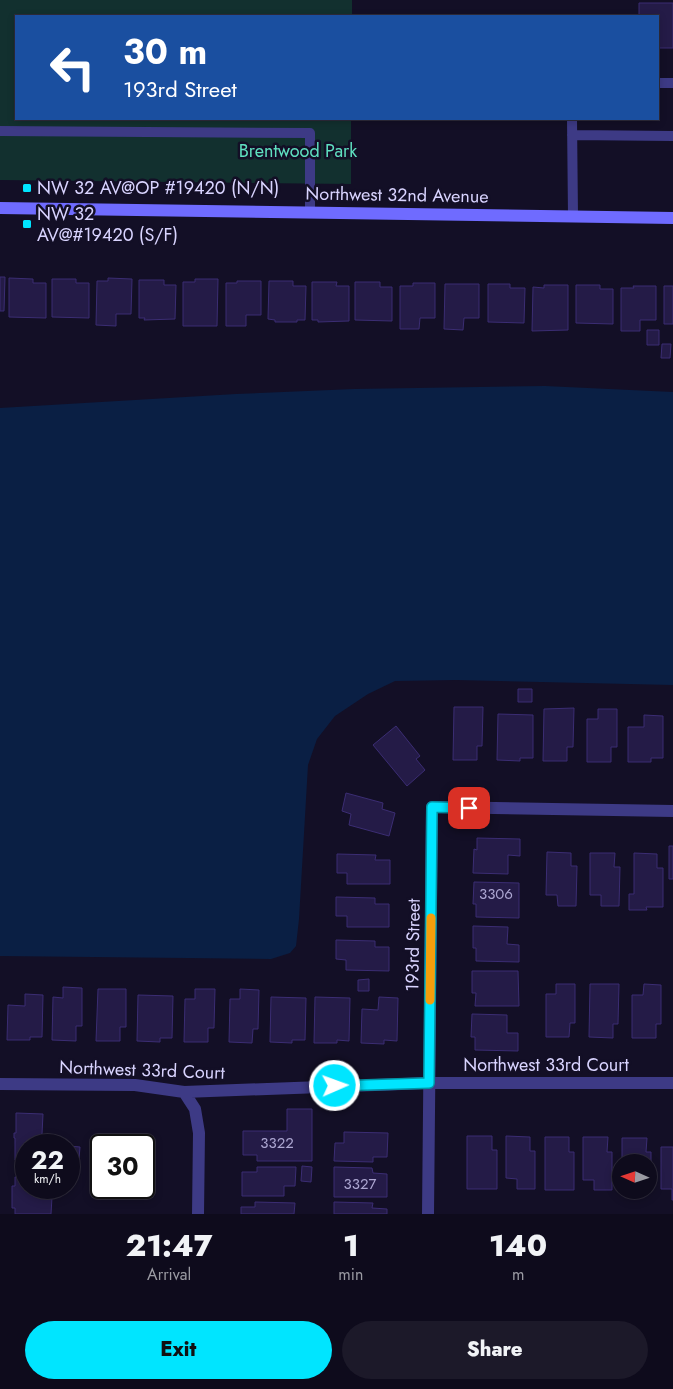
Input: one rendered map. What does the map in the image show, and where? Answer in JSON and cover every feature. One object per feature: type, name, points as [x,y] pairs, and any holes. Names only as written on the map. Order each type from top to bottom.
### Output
[{"type":"street","name":"Northwest 32nd Avenue","points":[[0,208],[310,211],[673,218]]},
{"type":"street","name":"193rd Street","points":[[428,1214],[432,807],[673,811]]},
{"type":"street","name":"Northwest 33rd Court","points":[[0,1084],[135,1084],[184,1092],[429,1083],[673,1083]]},
{"type":"street","points":[[184,1092],[195,1109],[199,1133],[198,1214]]},
{"type":"lane","points":[[659,83],[673,83]]},
{"type":"lane","points":[[572,120],[573,216]]},
{"type":"lane","points":[[0,131],[310,133],[310,211]]},
{"type":"lane","points":[[572,135],[673,136]]},
{"type":"green space","name":"Brentwood Park","points":[[0,0],[352,0],[352,15],[15,15],[15,120],[351,120],[351,184],[0,180]]},
{"type":"water","points":[[545,386],[673,392],[673,685],[456,680],[395,681],[368,694],[335,716],[317,739],[308,765],[299,919],[296,946],[290,953],[271,959],[0,956],[0,408],[354,389]]},
{"type":"building","points":[[639,3],[673,3],[673,48],[659,48],[659,15],[639,15]]},
{"type":"building","points":[[0,277],[5,277],[4,311],[0,311]]},
{"type":"building","points":[[9,278],[33,279],[33,283],[46,283],[46,318],[9,317]]},
{"type":"building","points":[[108,278],[132,279],[131,314],[116,314],[116,326],[96,325],[97,281],[108,281]]},
{"type":"building","points":[[52,279],[76,279],[76,283],[89,283],[89,318],[52,317]]},
{"type":"building","points":[[195,279],[218,279],[217,326],[183,326],[183,282],[195,282]]},
{"type":"building","points":[[139,280],[164,280],[164,285],[176,285],[175,319],[144,320],[145,318],[139,318]]},
{"type":"building","points":[[237,281],[261,281],[261,315],[246,315],[246,326],[226,326],[226,283],[237,283]]},
{"type":"building","points":[[269,281],[293,281],[293,286],[306,286],[305,320],[275,322],[275,320],[268,319]]},
{"type":"building","points":[[312,282],[337,282],[336,286],[349,286],[349,321],[318,322],[318,320],[312,320]]},
{"type":"building","points":[[355,282],[380,282],[380,287],[392,287],[392,321],[355,320]]},
{"type":"building","points":[[413,283],[435,283],[435,318],[420,318],[419,329],[400,329],[400,286],[413,286]]},
{"type":"building","points":[[445,284],[479,284],[479,318],[464,318],[463,330],[444,329]]},
{"type":"building","points":[[488,284],[510,284],[510,288],[525,288],[524,323],[488,322]]},
{"type":"building","points":[[544,285],[568,285],[568,330],[532,331],[533,287],[544,288]]},
{"type":"building","points":[[576,285],[600,285],[600,289],[613,289],[613,324],[576,323]]},
{"type":"building","points":[[633,286],[656,286],[656,320],[640,320],[640,331],[621,331],[621,288],[634,288]]},
{"type":"building","points":[[664,286],[673,286],[673,324],[664,324]]},
{"type":"building","points":[[647,330],[659,330],[659,345],[647,345]]},
{"type":"building","points":[[662,344],[671,344],[670,358],[661,358]]},
{"type":"building","points":[[518,689],[532,689],[532,702],[518,702]]},
{"type":"building","points":[[454,707],[483,707],[482,746],[477,746],[477,760],[453,760]]},
{"type":"building","points":[[574,708],[573,747],[567,747],[567,761],[543,761],[544,709]]},
{"type":"building","points":[[598,709],[617,709],[617,747],[611,747],[611,762],[587,762],[587,719],[598,719]]},
{"type":"building","points":[[498,714],[533,715],[533,758],[520,758],[520,761],[497,760]]},
{"type":"building","points":[[644,715],[663,716],[663,758],[651,758],[651,762],[628,762],[628,727],[644,727]]},
{"type":"building","points":[[396,726],[420,756],[416,759],[425,770],[407,786],[373,745]]},
{"type":"building","points":[[346,793],[383,803],[382,809],[395,813],[389,836],[349,825],[351,814],[342,811]]},
{"type":"building","points":[[477,838],[520,839],[520,856],[508,855],[508,874],[473,873],[474,849],[477,850]]},
{"type":"building","points":[[669,846],[673,846],[673,879],[669,879]]},
{"type":"building","points":[[547,852],[571,853],[571,866],[577,866],[576,906],[558,906],[557,895],[546,895]]},
{"type":"building","points":[[590,853],[615,853],[614,867],[620,867],[619,906],[601,906],[601,895],[590,895]]},
{"type":"building","points":[[634,853],[657,854],[657,868],[663,868],[663,907],[646,907],[647,910],[629,910],[629,894],[634,894]]},
{"type":"building","points":[[337,854],[376,855],[375,860],[390,860],[390,884],[347,884],[347,873],[337,873]]},
{"type":"building","points":[[474,882],[519,883],[519,918],[476,917],[476,904],[473,904]]},
{"type":"building","points":[[336,897],[375,898],[375,904],[389,904],[389,927],[347,927],[347,916],[336,916]]},
{"type":"building","points":[[473,926],[508,927],[507,944],[519,945],[519,962],[476,961],[476,948],[473,948]]},
{"type":"building","points":[[336,940],[375,941],[375,947],[389,947],[389,971],[346,970],[346,960],[336,959]]},
{"type":"building","points":[[472,971],[518,971],[519,1006],[475,1006],[476,993],[472,993]]},
{"type":"building","points":[[369,979],[369,991],[358,991],[358,980]]},
{"type":"building","points":[[556,984],[575,984],[575,1023],[570,1023],[569,1037],[546,1037],[546,994],[556,994]]},
{"type":"building","points":[[590,984],[619,984],[618,1024],[613,1024],[613,1038],[589,1037]]},
{"type":"building","points":[[644,984],[661,985],[661,1024],[656,1024],[656,1038],[632,1038],[632,995],[643,995]]},
{"type":"building","points":[[63,987],[82,988],[82,1026],[76,1026],[76,1041],[52,1040],[53,997],[63,998]]},
{"type":"building","points":[[98,989],[126,989],[126,1027],[120,1027],[120,1041],[96,1041]]},
{"type":"building","points":[[195,989],[215,989],[214,1028],[208,1028],[208,1042],[184,1042],[185,999],[195,999]]},
{"type":"building","points":[[240,989],[259,990],[258,1029],[253,1029],[252,1043],[229,1042],[230,999],[240,999]]},
{"type":"building","points":[[25,994],[43,995],[42,1037],[30,1037],[30,1040],[7,1040],[8,1005],[25,1006]]},
{"type":"building","points":[[138,995],[173,996],[172,1038],[160,1038],[160,1042],[137,1041]]},
{"type":"building","points":[[271,997],[306,998],[305,1040],[292,1040],[292,1043],[270,1042]]},
{"type":"building","points":[[315,997],[350,998],[349,1041],[337,1040],[337,1043],[314,1043]]},
{"type":"building","points":[[379,997],[398,998],[397,1041],[384,1040],[384,1044],[361,1043],[362,1009],[378,1010]]},
{"type":"building","points":[[472,1014],[507,1015],[507,1033],[518,1033],[518,1051],[475,1050],[475,1037],[471,1037]]},
{"type":"building","points":[[287,1109],[312,1109],[312,1161],[257,1161],[257,1155],[243,1155],[243,1131],[287,1131]]},
{"type":"building","points":[[16,1113],[43,1114],[42,1134],[15,1134],[14,1138],[14,1133],[16,1133]]},
{"type":"building","points":[[344,1132],[388,1133],[387,1157],[373,1157],[373,1162],[334,1161],[335,1143],[344,1143]]},
{"type":"building","points":[[467,1136],[492,1136],[492,1150],[497,1150],[497,1189],[467,1189]]},
{"type":"building","points":[[506,1136],[530,1137],[530,1151],[535,1151],[535,1189],[517,1189],[517,1179],[506,1178]]},
{"type":"building","points":[[545,1137],[569,1137],[569,1152],[574,1152],[574,1190],[545,1190]]},
{"type":"building","points":[[583,1137],[608,1137],[607,1152],[612,1152],[612,1190],[594,1190],[594,1180],[583,1180]]},
{"type":"building","points":[[622,1138],[647,1138],[646,1152],[651,1152],[651,1154],[622,1154]]},
{"type":"building","points":[[661,1147],[673,1147],[673,1200],[672,1189],[661,1189]]},
{"type":"building","points":[[302,1166],[312,1167],[311,1182],[301,1181]]},
{"type":"building","points":[[257,1167],[296,1167],[295,1186],[284,1186],[284,1196],[242,1196],[242,1172],[257,1172]]},
{"type":"building","points":[[334,1167],[372,1168],[373,1173],[387,1174],[387,1197],[334,1197]]},
{"type":"building","points":[[12,1186],[15,1186],[15,1199],[52,1199],[51,1214],[15,1214],[15,1208],[12,1208]]},
{"type":"building","points":[[255,1202],[295,1203],[294,1214],[241,1214],[241,1207],[255,1207]]},
{"type":"building","points":[[334,1202],[373,1203],[372,1208],[387,1209],[387,1214],[334,1214]]},
{"type":"slow traffic","points":[[430,1000],[431,918]]},
{"type":"place","name":"NW 32 AV@OP #19420 (N/N)","points":[[27,188]]},
{"type":"place","name":"NW 32 AV@#19420 (S/F)","points":[[27,224]]},
{"type":"route","points":[[335,1086],[429,1083],[432,807],[469,808]]}]
